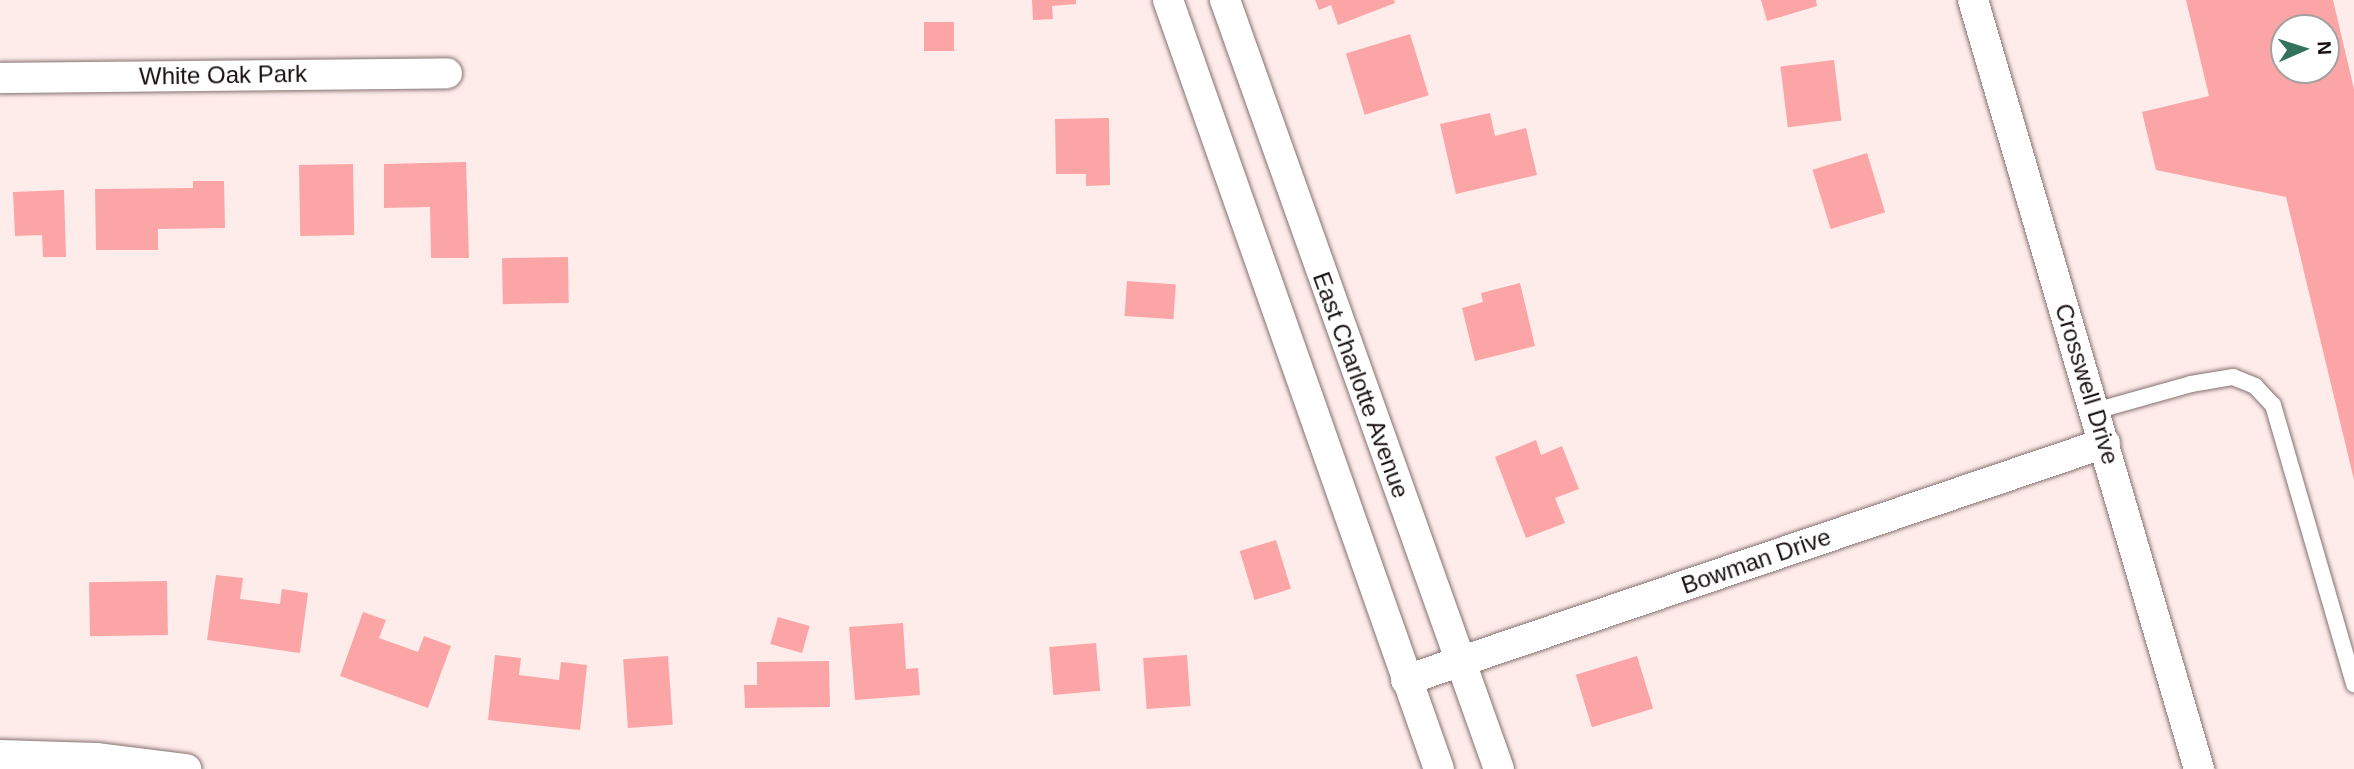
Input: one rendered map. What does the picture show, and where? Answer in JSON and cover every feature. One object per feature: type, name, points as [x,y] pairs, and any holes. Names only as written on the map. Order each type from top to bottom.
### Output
[{"type":"street","points":[[1168,0],[1439,769]]},
{"type":"street","name":"East Charlotte Avenue","points":[[1225,0],[1499,769]]},
{"type":"street","name":"Crosswell Drive","points":[[1973,0],[2199,769]]},
{"type":"street","name":"White Oak Park","points":[[0,78],[447,73]]},
{"type":"street","name":"Bowman Drive","points":[[1406,680],[2105,443]]},
{"type":"street","points":[[0,755],[96,758],[174,768]]},
{"type":"lane","points":[[2095,411],[2191,384],[2233,377],[2255,386],[2264,395],[2273,405],[2354,684]]},
{"type":"building","points":[[1032,0],[1076,0],[1076,4],[1052,6],[1053,19],[1033,20]]},
{"type":"building","points":[[1315,0],[1394,0],[1395,3],[1338,25],[1331,5],[1319,10]]},
{"type":"building","points":[[1761,0],[1816,0],[1817,6],[1767,21]]},
{"type":"building","points":[[2186,0],[2333,0],[2336,14],[2270,14],[2270,84],[2340,84],[2340,30],[2354,89],[2354,480],[2286,197],[2156,170],[2142,112],[2209,96]]},
{"type":"building","points":[[924,22],[954,22],[954,51],[924,51]]},
{"type":"building","points":[[1410,34],[1429,95],[1365,115],[1346,54]]},
{"type":"building","points":[[1834,60],[1841,121],[1788,127],[1780,67]]},
{"type":"building","points":[[1490,113],[1495,136],[1526,128],[1537,175],[1456,194],[1440,124]]},
{"type":"building","points":[[1109,118],[1110,185],[1086,186],[1086,174],[1056,174],[1055,119]]},
{"type":"building","points":[[1867,153],[1885,212],[1831,229],[1812,170]]},
{"type":"building","points":[[466,162],[469,258],[431,258],[430,207],[384,208],[384,164]]},
{"type":"building","points":[[353,164],[354,235],[300,236],[299,165]]},
{"type":"building","points":[[193,181],[224,181],[225,228],[158,229],[158,250],[96,250],[95,189],[193,188]]},
{"type":"building","points":[[64,190],[66,257],[43,257],[42,235],[15,236],[13,192]]},
{"type":"building","points":[[568,257],[569,303],[503,304],[502,258]]},
{"type":"building","points":[[1127,281],[1176,284],[1173,319],[1125,316]]},
{"type":"building","points":[[1520,283],[1535,346],[1475,361],[1462,308],[1483,302],[1481,293]]},
{"type":"building","points":[[1536,440],[1541,455],[1562,446],[1579,489],[1555,498],[1565,523],[1526,538],[1495,457]]},
{"type":"building","points":[[1276,540],[1291,589],[1255,600],[1240,551]]},
{"type":"building","points":[[216,575],[243,578],[240,599],[280,604],[282,589],[308,593],[300,653],[207,640]]},
{"type":"building","points":[[167,581],[168,635],[90,636],[89,582]]},
{"type":"building","points":[[363,612],[386,620],[379,638],[418,652],[424,636],[451,646],[428,708],[340,676]]},
{"type":"building","points":[[778,617],[810,626],[802,653],[770,644]]},
{"type":"building","points":[[903,623],[906,669],[918,668],[920,695],[855,700],[849,627]]},
{"type":"building","points":[[1096,643],[1100,691],[1053,695],[1049,647]]},
{"type":"building","points":[[495,655],[521,658],[519,675],[559,680],[561,662],[587,665],[580,730],[488,720]]},
{"type":"building","points":[[1187,655],[1191,706],[1147,709],[1143,658]]},
{"type":"building","points":[[668,656],[673,725],[628,728],[623,659]]},
{"type":"building","points":[[1637,656],[1653,709],[1592,727],[1576,675]]},
{"type":"building","points":[[829,661],[830,707],[745,708],[744,685],[757,685],[757,662]]}]
